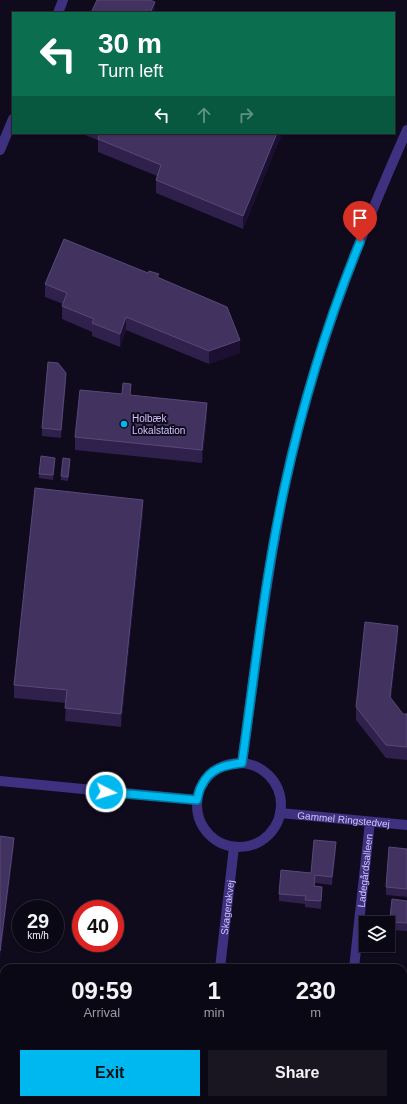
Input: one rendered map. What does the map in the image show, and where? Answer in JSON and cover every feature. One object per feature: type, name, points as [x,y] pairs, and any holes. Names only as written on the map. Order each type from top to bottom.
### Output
[{"type":"street","points":[[58,12],[63,0]]},
{"type":"street","points":[[1,145],[12,121]]},
{"type":"street","points":[[242,763],[270,565],[285,485],[304,406],[354,254],[385,178],[407,130]]},
{"type":"street","points":[[242,763],[259,768],[273,780],[280,796],[280,813],[275,828],[264,839],[250,846],[234,847],[218,842],[206,831],[198,817],[197,800],[202,785],[212,772],[226,765],[242,763]]},
{"type":"street","points":[[0,781],[197,800]]},
{"type":"street","name":"Gammel Ringstedvej","points":[[280,813],[407,825]]},
{"type":"street","name":"Ladegårdsalleen","points":[[354,964],[370,822]]},
{"type":"street","name":"Skagerakvej","points":[[220,964],[234,847]]},
{"type":"building","points":[[97,0],[150,0],[155,2],[150,12],[91,12]]},
{"type":"building","points":[[100,134],[277,134],[243,216],[156,180],[161,165],[98,139]]},
{"type":"building","points":[[64,239],[148,273],[149,271],[159,274],[157,277],[227,307],[240,340],[209,351],[126,317],[120,334],[92,323],[94,319],[62,306],[67,293],[45,284]]},
{"type":"building","points":[[48,362],[58,363],[66,373],[61,430],[42,428]]},
{"type":"building","points":[[123,383],[131,384],[130,395],[207,403],[202,450],[75,437],[80,390],[122,394]]},
{"type":"building","points":[[41,456],[55,458],[53,475],[39,474]]},
{"type":"building","points":[[63,458],[70,459],[68,477],[61,476]]},
{"type":"building","points":[[35,488],[143,500],[121,714],[65,708],[67,690],[14,685]]},
{"type":"building","points":[[365,622],[398,626],[390,697],[403,714],[407,714],[407,747],[386,745],[356,707]]},
{"type":"building","points":[[0,836],[14,838],[0,951]]},
{"type":"building","points":[[314,840],[336,842],[332,877],[315,875],[314,886],[322,887],[321,901],[305,900],[306,896],[279,894],[281,870],[311,873]]},
{"type":"building","points":[[389,847],[407,849],[407,889],[386,887]]},
{"type":"building","points":[[392,899],[407,901],[407,923],[395,922],[395,916],[390,916]]},
{"type":"place","name":"Holbæk Lokalstation","points":[[124,424]]},
{"type":"route","points":[[106,792],[197,800],[202,785],[212,772],[226,765],[242,763],[270,565],[285,485],[304,406],[354,254],[360,242]]}]
